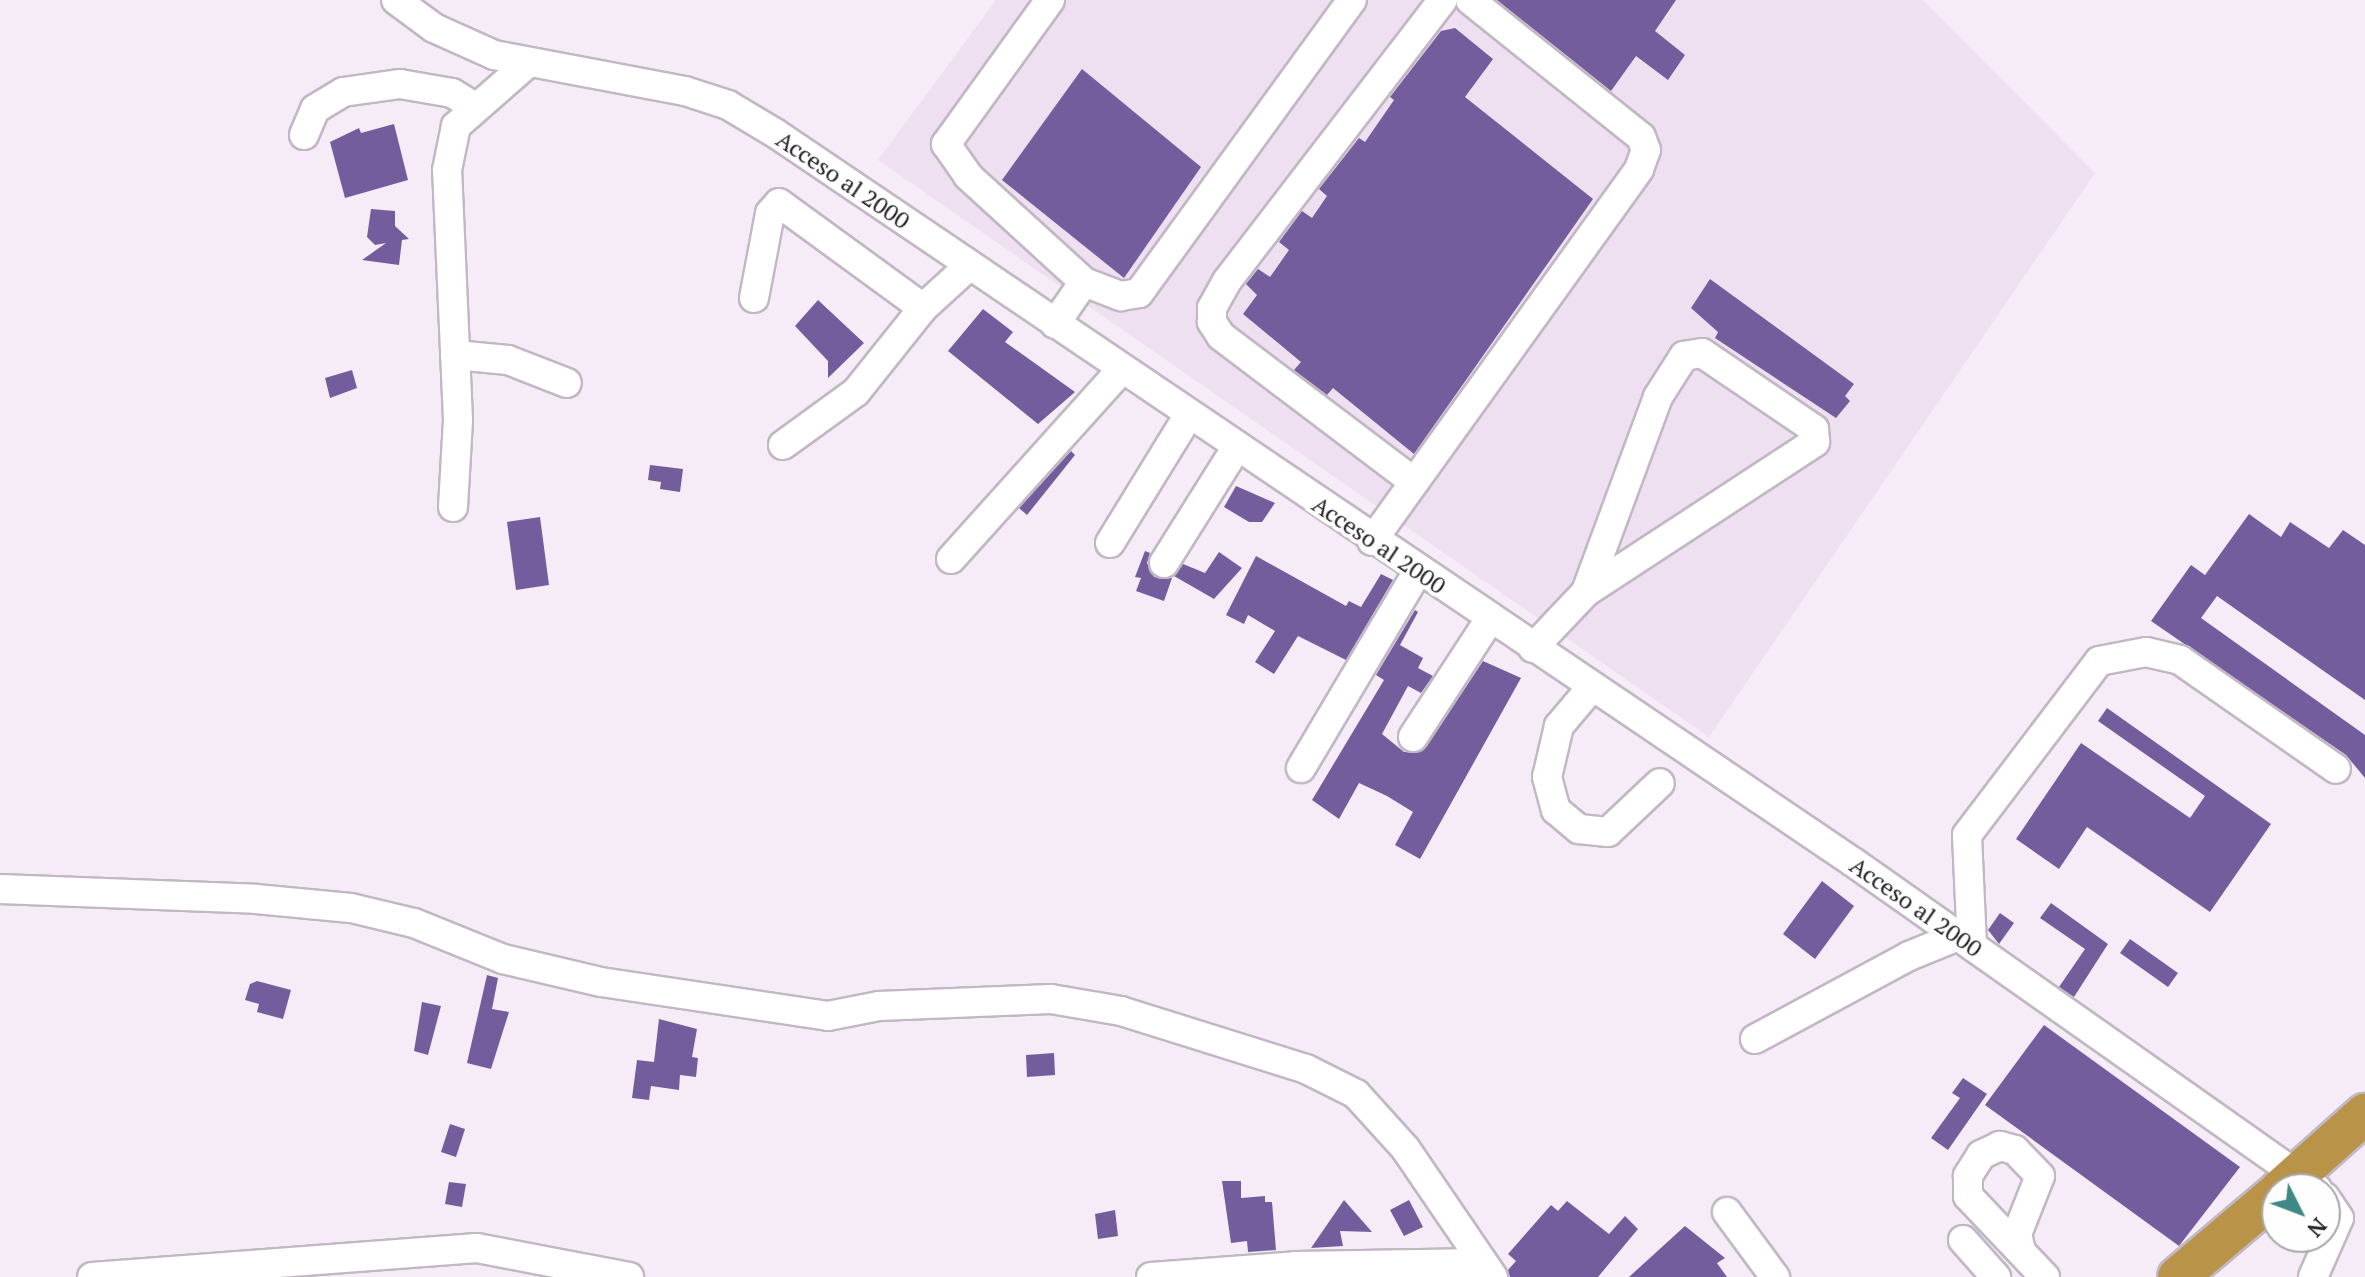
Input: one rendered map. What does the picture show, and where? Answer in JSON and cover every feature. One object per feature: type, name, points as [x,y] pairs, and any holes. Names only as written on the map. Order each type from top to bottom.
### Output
[{"type":"highway","points":[[2316,1173],[2365,1114]]},
{"type":"highway","points":[[2328,1173],[2365,1149]]},
{"type":"highway","points":[[2178,1277],[2261,1219]]},
{"type":"highway","points":[[2219,1277],[2261,1241]]},
{"type":"street","name":"Acceso al 2000","points":[[396,0],[434,28],[494,55],[685,91],[728,105],[1965,941],[2281,1173]]},
{"type":"street","points":[[1050,0],[946,144],[968,176],[1084,282],[1121,296],[1139,293],[1352,0]]},
{"type":"street","points":[[1414,482],[1221,336],[1212,322],[1212,308],[1227,281],[1443,0]]},
{"type":"street","points":[[1372,541],[1639,169],[1646,150],[1641,137],[1470,0]]},
{"type":"street","points":[[453,507],[455,355],[447,170],[456,126],[528,63]]},
{"type":"street","points":[[304,135],[315,109],[343,92],[400,84],[452,93],[475,107]]},
{"type":"street","points":[[754,298],[770,213],[779,203],[923,308]]},
{"type":"street","points":[[783,445],[856,392],[923,308],[969,266]]},
{"type":"street","points":[[1055,324],[1084,282]]},
{"type":"street","points":[[1533,648],[1586,592],[1815,442],[1814,429],[1702,353],[1684,356],[1658,397],[1586,592]]},
{"type":"street","points":[[455,355],[508,360],[567,383]]},
{"type":"street","points":[[951,559],[1121,370]]},
{"type":"street","points":[[1110,543],[1188,416]]},
{"type":"street","points":[[1164,563],[1236,448]]},
{"type":"street","points":[[1301,768],[1418,571]]},
{"type":"street","points":[[1413,737],[1490,619]]},
{"type":"street","points":[[1755,1039],[1909,956],[1965,941],[1967,835],[2099,661],[2146,652],[2180,660],[2336,769]]},
{"type":"street","points":[[1591,688],[1559,726],[1547,777],[1556,810],[1579,829],[1608,832],[1660,783]]},
{"type":"street","points":[[0,889],[256,899],[351,908],[414,923],[503,959],[601,982],[763,1009],[828,1016],[879,1006],[1051,999],[1121,1011],[1306,1069],[1356,1094],[1405,1148],[1488,1270]]},
{"type":"street","points":[[1727,1212],[1775,1277]]},
{"type":"street","points":[[1963,1240],[1996,1277]]},
{"type":"street","points":[[92,1277],[477,1248],[629,1277]]},
{"type":"street","points":[[2021,1251],[2045,1277]]},
{"type":"street","points":[[2313,1277],[2326,1253]]},
{"type":"street","points":[[1151,1277],[1296,1266],[1488,1270]]},
{"type":"shaded area","points":[[996,0],[1923,0],[2095,173],[1709,737],[878,160]]},
{"type":"building","points":[[1497,0],[1676,0],[1655,31],[1685,55],[1668,80],[1636,56],[1611,91]]},
{"type":"building","points":[[1455,28],[1493,59],[1465,97],[1593,199],[1414,454],[1333,388],[1327,395],[1294,370],[1301,362],[1243,314],[1257,295],[1246,284],[1258,269],[1270,277],[1289,250],[1279,242],[1302,211],[1312,218],[1327,196],[1319,189],[1359,138],[1365,142],[1394,100],[1390,97],[1441,31]]},
{"type":"building","points":[[1082,69],[1201,167],[1124,278],[1002,180]]},
{"type":"building","points":[[394,124],[408,180],[345,198],[330,142],[359,128],[361,133]]},
{"type":"building","points":[[371,209],[395,211],[395,226],[409,239],[402,240],[399,265],[362,260],[386,243],[375,245],[367,237]]},
{"type":"building","points":[[1710,279],[1854,384],[1845,396],[1850,401],[1836,418],[1715,338],[1718,332],[1691,308]]},
{"type":"building","points":[[818,300],[864,343],[828,378],[828,361],[795,326]]},
{"type":"building","points":[[983,309],[1013,332],[1005,342],[1075,392],[1038,424],[948,351]]},
{"type":"building","points":[[352,370],[357,388],[330,398],[325,378]]},
{"type":"building","points":[[1071,451],[1075,455],[1027,515],[1019,508]]},
{"type":"building","points":[[650,465],[683,469],[680,492],[660,489],[661,482],[648,480]]},
{"type":"building","points":[[1236,486],[1275,503],[1262,522],[1249,522],[1224,507]]},
{"type":"building","points":[[2249,514],[2281,537],[2290,522],[2329,548],[2343,530],[2365,545],[2365,700],[2217,596],[2201,618],[2365,735],[2365,778],[2346,755],[2151,621],[2191,565],[2205,575]]},
{"type":"building","points":[[540,517],[549,585],[516,590],[507,522]]},
{"type":"building","points":[[1145,551],[1150,553],[1147,563],[1154,577],[1172,578],[1164,601],[1136,591],[1141,578],[1135,577]]},
{"type":"building","points":[[1219,552],[1242,568],[1214,599],[1174,576],[1183,564],[1205,573]]},
{"type":"building","points":[[1256,556],[1346,606],[1349,601],[1361,607],[1381,574],[1393,580],[1346,660],[1298,636],[1274,674],[1255,662],[1275,631],[1248,615],[1244,624],[1226,615]]},
{"type":"building","points":[[1415,610],[1418,612],[1400,645],[1423,658],[1418,668],[1433,676],[1421,693],[1408,686],[1382,734],[1404,752],[1420,752],[1427,746],[1483,661],[1521,678],[1420,859],[1395,845],[1413,812],[1387,796],[1359,783],[1339,819],[1312,800],[1384,680],[1376,675]]},
{"type":"building","points":[[2107,708],[2271,824],[2210,912],[2087,827],[2059,869],[2016,839],[2081,743],[2190,818],[2205,796],[2098,721]]},
{"type":"building","points":[[1822,881],[1854,906],[1815,959],[1783,934]]},
{"type":"building","points":[[2051,903],[2108,944],[2074,997],[2059,987],[2085,949],[2040,918]]},
{"type":"building","points":[[2000,913],[2014,923],[1999,944],[1988,930]]},
{"type":"building","points":[[2130,939],[2178,973],[2168,987],[2120,953]]},
{"type":"building","points":[[487,975],[498,978],[492,1009],[509,1012],[491,1069],[467,1063]]},
{"type":"building","points":[[257,981],[291,990],[283,1019],[257,1012],[259,1004],[245,1000],[250,984]]},
{"type":"building","points":[[422,1002],[441,1006],[428,1055],[414,1051]]},
{"type":"building","points":[[659,1019],[697,1029],[692,1057],[698,1058],[696,1077],[680,1075],[679,1090],[651,1086],[649,1100],[632,1098],[637,1060],[654,1062]]},
{"type":"building","points":[[2044,1025],[2240,1167],[2179,1246],[1985,1105]]},
{"type":"building","points":[[1054,1053],[1055,1075],[1027,1077],[1026,1055]]},
{"type":"building","points":[[1963,1078],[1987,1094],[1948,1150],[1931,1138],[1960,1098],[1952,1093]]},
{"type":"building","points":[[450,1124],[465,1129],[456,1157],[441,1152]]},
{"type":"building","points":[[1222,1181],[1241,1181],[1241,1198],[1265,1196],[1265,1202],[1272,1202],[1276,1250],[1248,1252],[1247,1241],[1231,1243]]},
{"type":"building","points":[[449,1182],[466,1184],[462,1207],[445,1204]]},
{"type":"building","points":[[1344,1200],[1372,1232],[1340,1231],[1343,1246],[1311,1248]]},
{"type":"building","points":[[1409,1200],[1423,1227],[1404,1236],[1390,1210]]},
{"type":"building","points":[[1567,1201],[1609,1234],[1625,1216],[1638,1229],[1598,1277],[1510,1277],[1508,1270],[1516,1261],[1508,1254],[1551,1205],[1558,1211]]},
{"type":"building","points":[[1115,1210],[1118,1236],[1098,1239],[1095,1214]]},
{"type":"building","points":[[1685,1226],[1725,1258],[1717,1263],[1727,1277],[1629,1277]]}]
